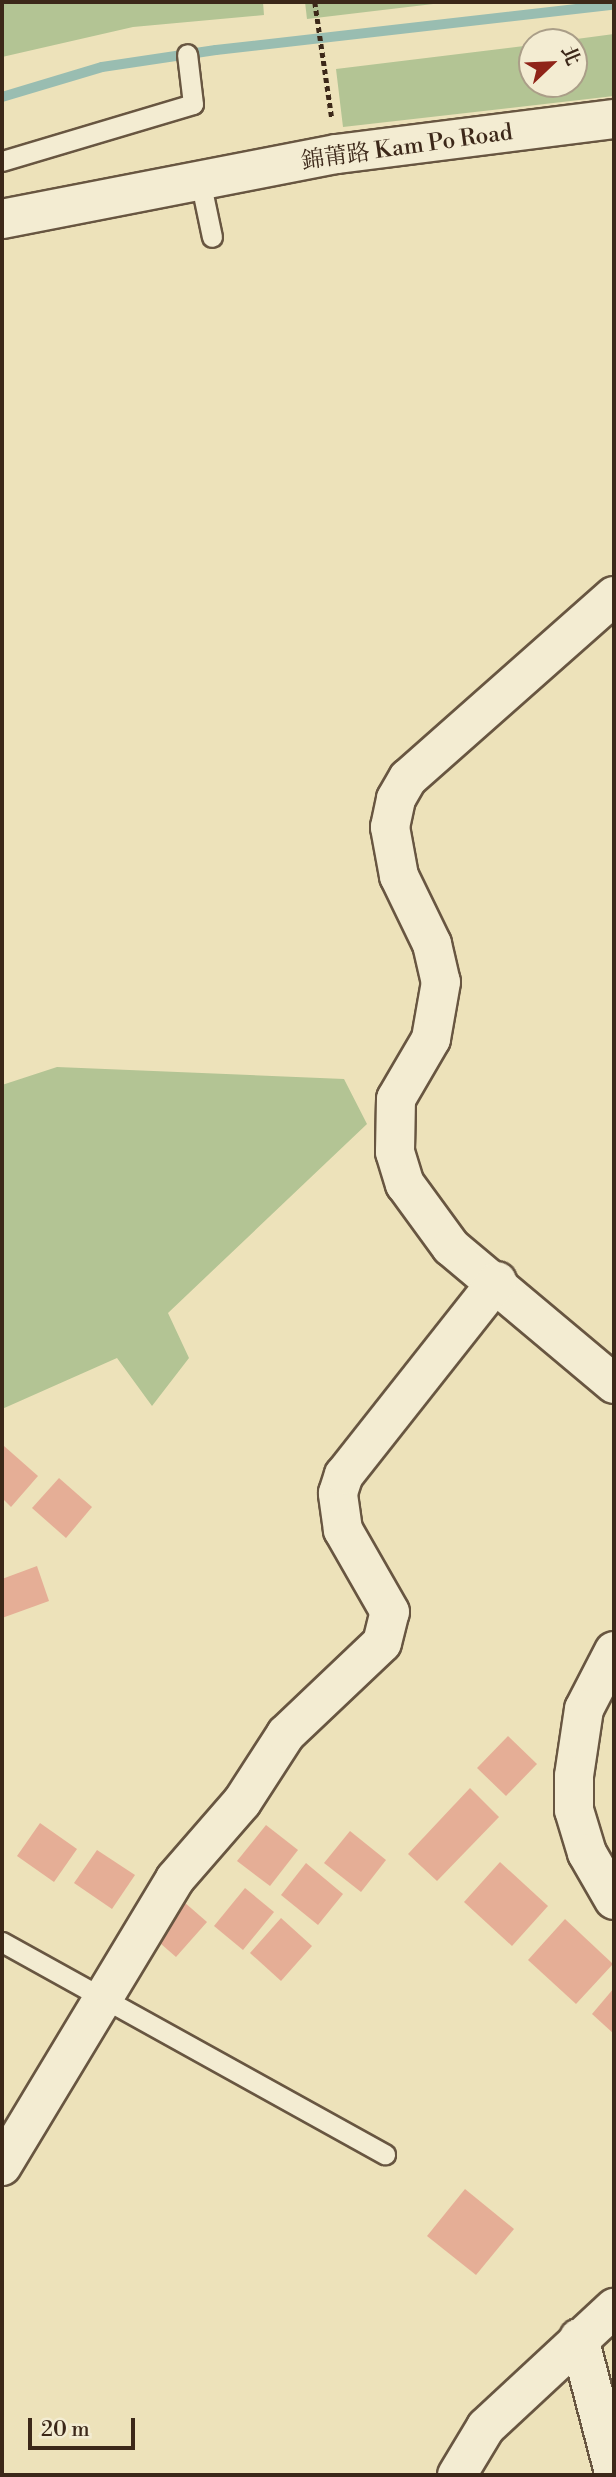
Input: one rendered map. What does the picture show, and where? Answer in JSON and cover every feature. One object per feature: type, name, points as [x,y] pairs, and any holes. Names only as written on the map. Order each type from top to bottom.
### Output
[{"type":"street","name":"錦莆路 Kam Po Road","points":[[2,219],[337,154],[614,119]]},
{"type":"street","points":[[614,596],[408,778],[396,799],[390,827],[399,876],[432,944],[442,982],[431,1039],[396,1099],[395,1152],[405,1184],[451,1247],[497,1281],[614,1384]]},
{"type":"street","points":[[2,2166],[175,1879],[242,1802],[286,1734],[382,1643],[390,1612],[343,1530],[338,1493],[345,1475],[497,1281]]},
{"type":"street","points":[[614,1651],[584,1709],[574,1776],[574,1810],[587,1853],[614,1900]]},
{"type":"street","points":[[457,2475],[486,2427],[614,2308]]},
{"type":"street","points":[[579,2338],[609,2432],[614,2472]]},
{"type":"lane","points":[[2,161],[193,104],[187,54]]},
{"type":"lane","points":[[200,180],[212,237]]},
{"type":"lane","points":[[2,1942],[103,2001],[385,2154]]},
{"type":"path","points":[[315,2],[333,125]]},
{"type":"green space","points":[[2,2],[263,2],[264,15],[133,27],[2,57]]},
{"type":"green space","points":[[305,2],[450,2],[307,19]]},
{"type":"green space","points":[[614,34],[614,96],[343,127],[336,69],[518,47],[518,98],[588,98],[588,37]]},
{"type":"green space","points":[[57,1067],[344,1079],[367,1124],[168,1313],[189,1358],[152,1406],[117,1358],[2,1409],[2,1085]]},
{"type":"building","points":[[4,1446],[38,1476],[11,1507],[2,1498]]},
{"type":"building","points":[[59,1478],[92,1507],[66,1538],[32,1508]]},
{"type":"building","points":[[37,1566],[49,1601],[2,1618],[2,1579]]},
{"type":"building","points":[[508,1736],[537,1764],[506,1796],[477,1768]]},
{"type":"building","points":[[470,1788],[499,1817],[437,1881],[408,1854]]},
{"type":"building","points":[[40,1823],[77,1849],[54,1882],[17,1856]]},
{"type":"building","points":[[266,1825],[298,1850],[270,1886],[237,1861]]},
{"type":"building","points":[[350,1831],[386,1860],[361,1892],[324,1863]]},
{"type":"building","points":[[97,1850],[135,1875],[112,1909],[74,1883]]},
{"type":"building","points":[[500,1862],[548,1906],[512,1946],[464,1902]]},
{"type":"building","points":[[306,1863],[343,1894],[318,1925],[281,1895]]},
{"type":"building","points":[[245,1888],[274,1912],[243,1950],[214,1926]]},
{"type":"building","points":[[176,1895],[207,1922],[176,1957],[145,1930]]},
{"type":"building","points":[[281,1918],[312,1946],[281,1981],[250,1953]]},
{"type":"building","points":[[565,1919],[613,1964],[576,2004],[528,1960]]},
{"type":"building","points":[[614,1988],[614,2034],[592,2014]]},
{"type":"building","points":[[465,2189],[514,2229],[476,2275],[427,2236]]},
{"type":"waterway","points":[[2,97],[102,67],[216,50],[614,5]]}]
